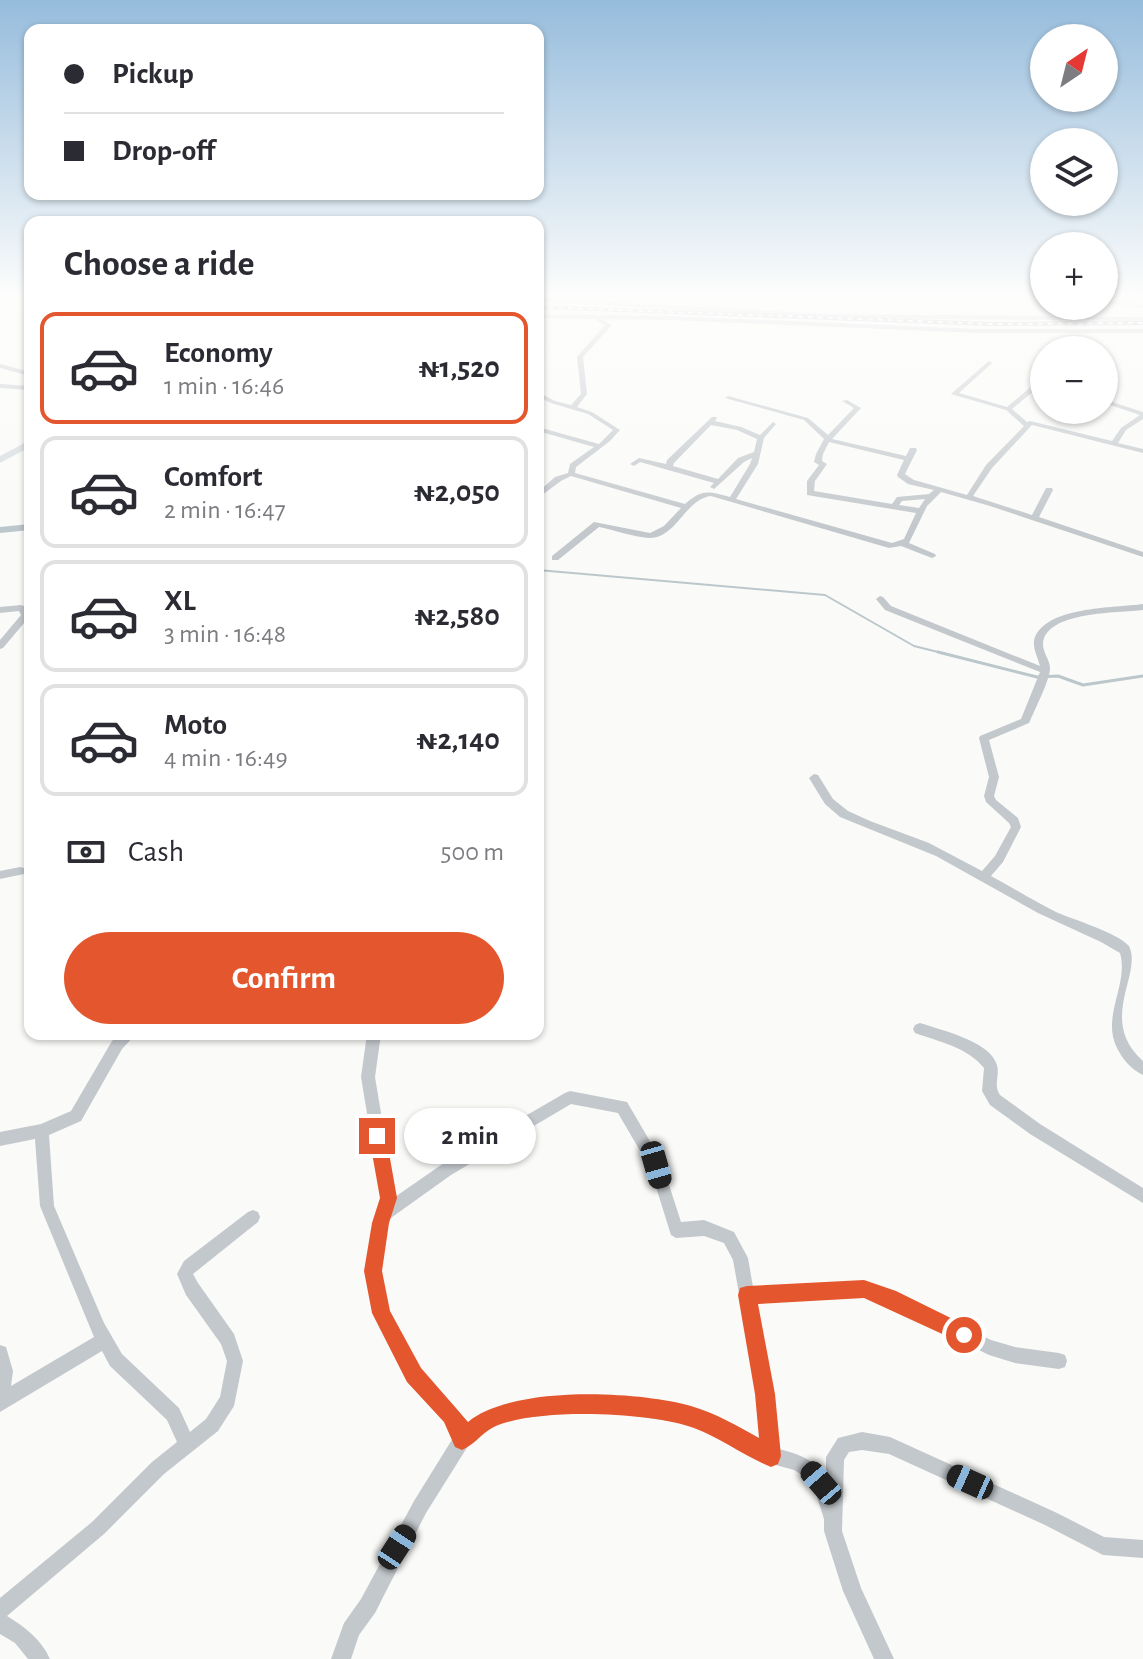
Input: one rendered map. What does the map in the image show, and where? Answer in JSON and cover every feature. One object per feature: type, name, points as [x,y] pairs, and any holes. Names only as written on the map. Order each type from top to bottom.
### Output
[{"type":"main road","points":[[0,460],[24,446]]},
{"type":"street","points":[[573,407],[584,394],[582,374]]},
{"type":"street","points":[[976,374],[954,394],[1008,409],[1025,424],[1040,424],[1143,451]]},
{"type":"street","points":[[0,386],[24,388]]},
{"type":"street","points":[[1008,409],[1030,390]]},
{"type":"street","points":[[544,397],[590,413],[617,430],[573,466],[571,474]]},
{"type":"street","points":[[728,398],[806,419],[829,440],[911,455],[903,468],[903,478],[1142,552]]},
{"type":"street","points":[[845,401],[857,410],[837,427],[818,455],[818,462],[823,464],[811,481],[810,493],[921,511]]},
{"type":"street","points":[[1118,406],[1143,415]]},
{"type":"street","points":[[1114,444],[1123,429],[1143,415]]},
{"type":"street","points":[[669,467],[670,462],[716,416]]},
{"type":"street","points":[[709,422],[739,428],[761,438]]},
{"type":"street","points":[[731,501],[758,453],[761,438],[773,424]]},
{"type":"street","points":[[968,498],[1025,424]]},
{"type":"street","points":[[544,431],[599,446]]},
{"type":"street","points":[[711,494],[741,460],[758,453]]},
{"type":"street","points":[[634,464],[639,460],[719,482]]},
{"type":"street","points":[[544,491],[558,479],[571,474],[686,507]]},
{"type":"street","points":[[904,544],[930,496],[939,490]]},
{"type":"street","points":[[1034,518],[1049,490]]},
{"type":"street","points":[[555,558],[597,524],[651,536],[667,528],[703,494],[881,545],[904,544],[932,556]]},
{"type":"street","points":[[895,506],[905,498],[930,496]]},
{"type":"street","points":[[880,599],[888,608],[1045,671]]},
{"type":"street","points":[[983,878],[999,859],[1016,827],[1014,821],[991,802],[989,796],[994,777],[984,738],[1025,721],[1045,671],[1039,638],[1049,626],[1077,614],[1143,607]]},
{"type":"street","points":[[0,610],[21,608],[24,612]]},
{"type":"street","points":[[0,646],[24,617]]},
{"type":"street","points":[[814,778],[837,809],[924,845],[1045,912],[1113,942],[1133,958],[1134,986],[1121,1029],[1121,1045],[1130,1060],[1143,1069]]},
{"type":"street","points":[[0,875],[20,871]]},
{"type":"street","points":[[920,1029],[959,1042],[979,1053],[991,1066],[989,1091],[995,1100],[1035,1129],[1143,1196]]},
{"type":"street","points":[[0,1139],[42,1131],[76,1116],[111,1055],[124,1040]]},
{"type":"street","points":[[373,1040],[368,1077],[388,1198],[373,1271],[381,1313],[414,1375],[451,1415],[461,1429],[462,1440]]},
{"type":"street","points":[[383,1215],[446,1170],[570,1097],[622,1107],[656,1165],[676,1230],[704,1228],[729,1237],[740,1258],[765,1394],[771,1456]]},
{"type":"street","points":[[42,1131],[47,1206],[105,1340],[116,1360],[173,1414],[187,1445]]},
{"type":"street","points":[[0,1610],[98,1528],[158,1468],[212,1425],[228,1400],[235,1361],[228,1340],[185,1274],[189,1266],[253,1217]]},
{"type":"street","points":[[747,1295],[864,1289],[989,1347],[1059,1361]]},
{"type":"street","points":[[0,1403],[105,1340]]},
{"type":"street","points":[[0,1353],[5,1371],[0,1403]]},
{"type":"street","points":[[341,1659],[351,1630],[368,1606],[397,1547],[462,1440],[487,1419],[516,1411],[566,1405],[613,1405],[691,1416],[733,1434],[771,1456],[797,1462],[810,1470],[821,1483],[834,1521]]},
{"type":"street","points":[[884,1659],[844,1569],[833,1531],[835,1457],[844,1444],[862,1441],[890,1446],[1103,1546],[1143,1549]]},
{"type":"street","points":[[0,1623],[22,1636],[40,1659]]},
{"type":"waterway","points":[[0,530],[24,528]]},
{"type":"waterway","points":[[544,571],[825,595],[914,646],[938,652]]},
{"type":"waterway","points":[[938,652],[946,654]]},
{"type":"waterway","points":[[938,652],[1037,677],[1058,676],[1083,685],[1143,676]]},
{"type":"route","points":[[377,1136],[388,1198],[380,1223],[373,1271],[381,1313],[414,1375],[451,1415],[461,1429],[462,1440],[487,1419],[516,1411],[566,1405],[613,1405],[691,1416],[733,1434],[771,1456],[765,1394],[747,1295],[864,1289],[964,1335]]}]
